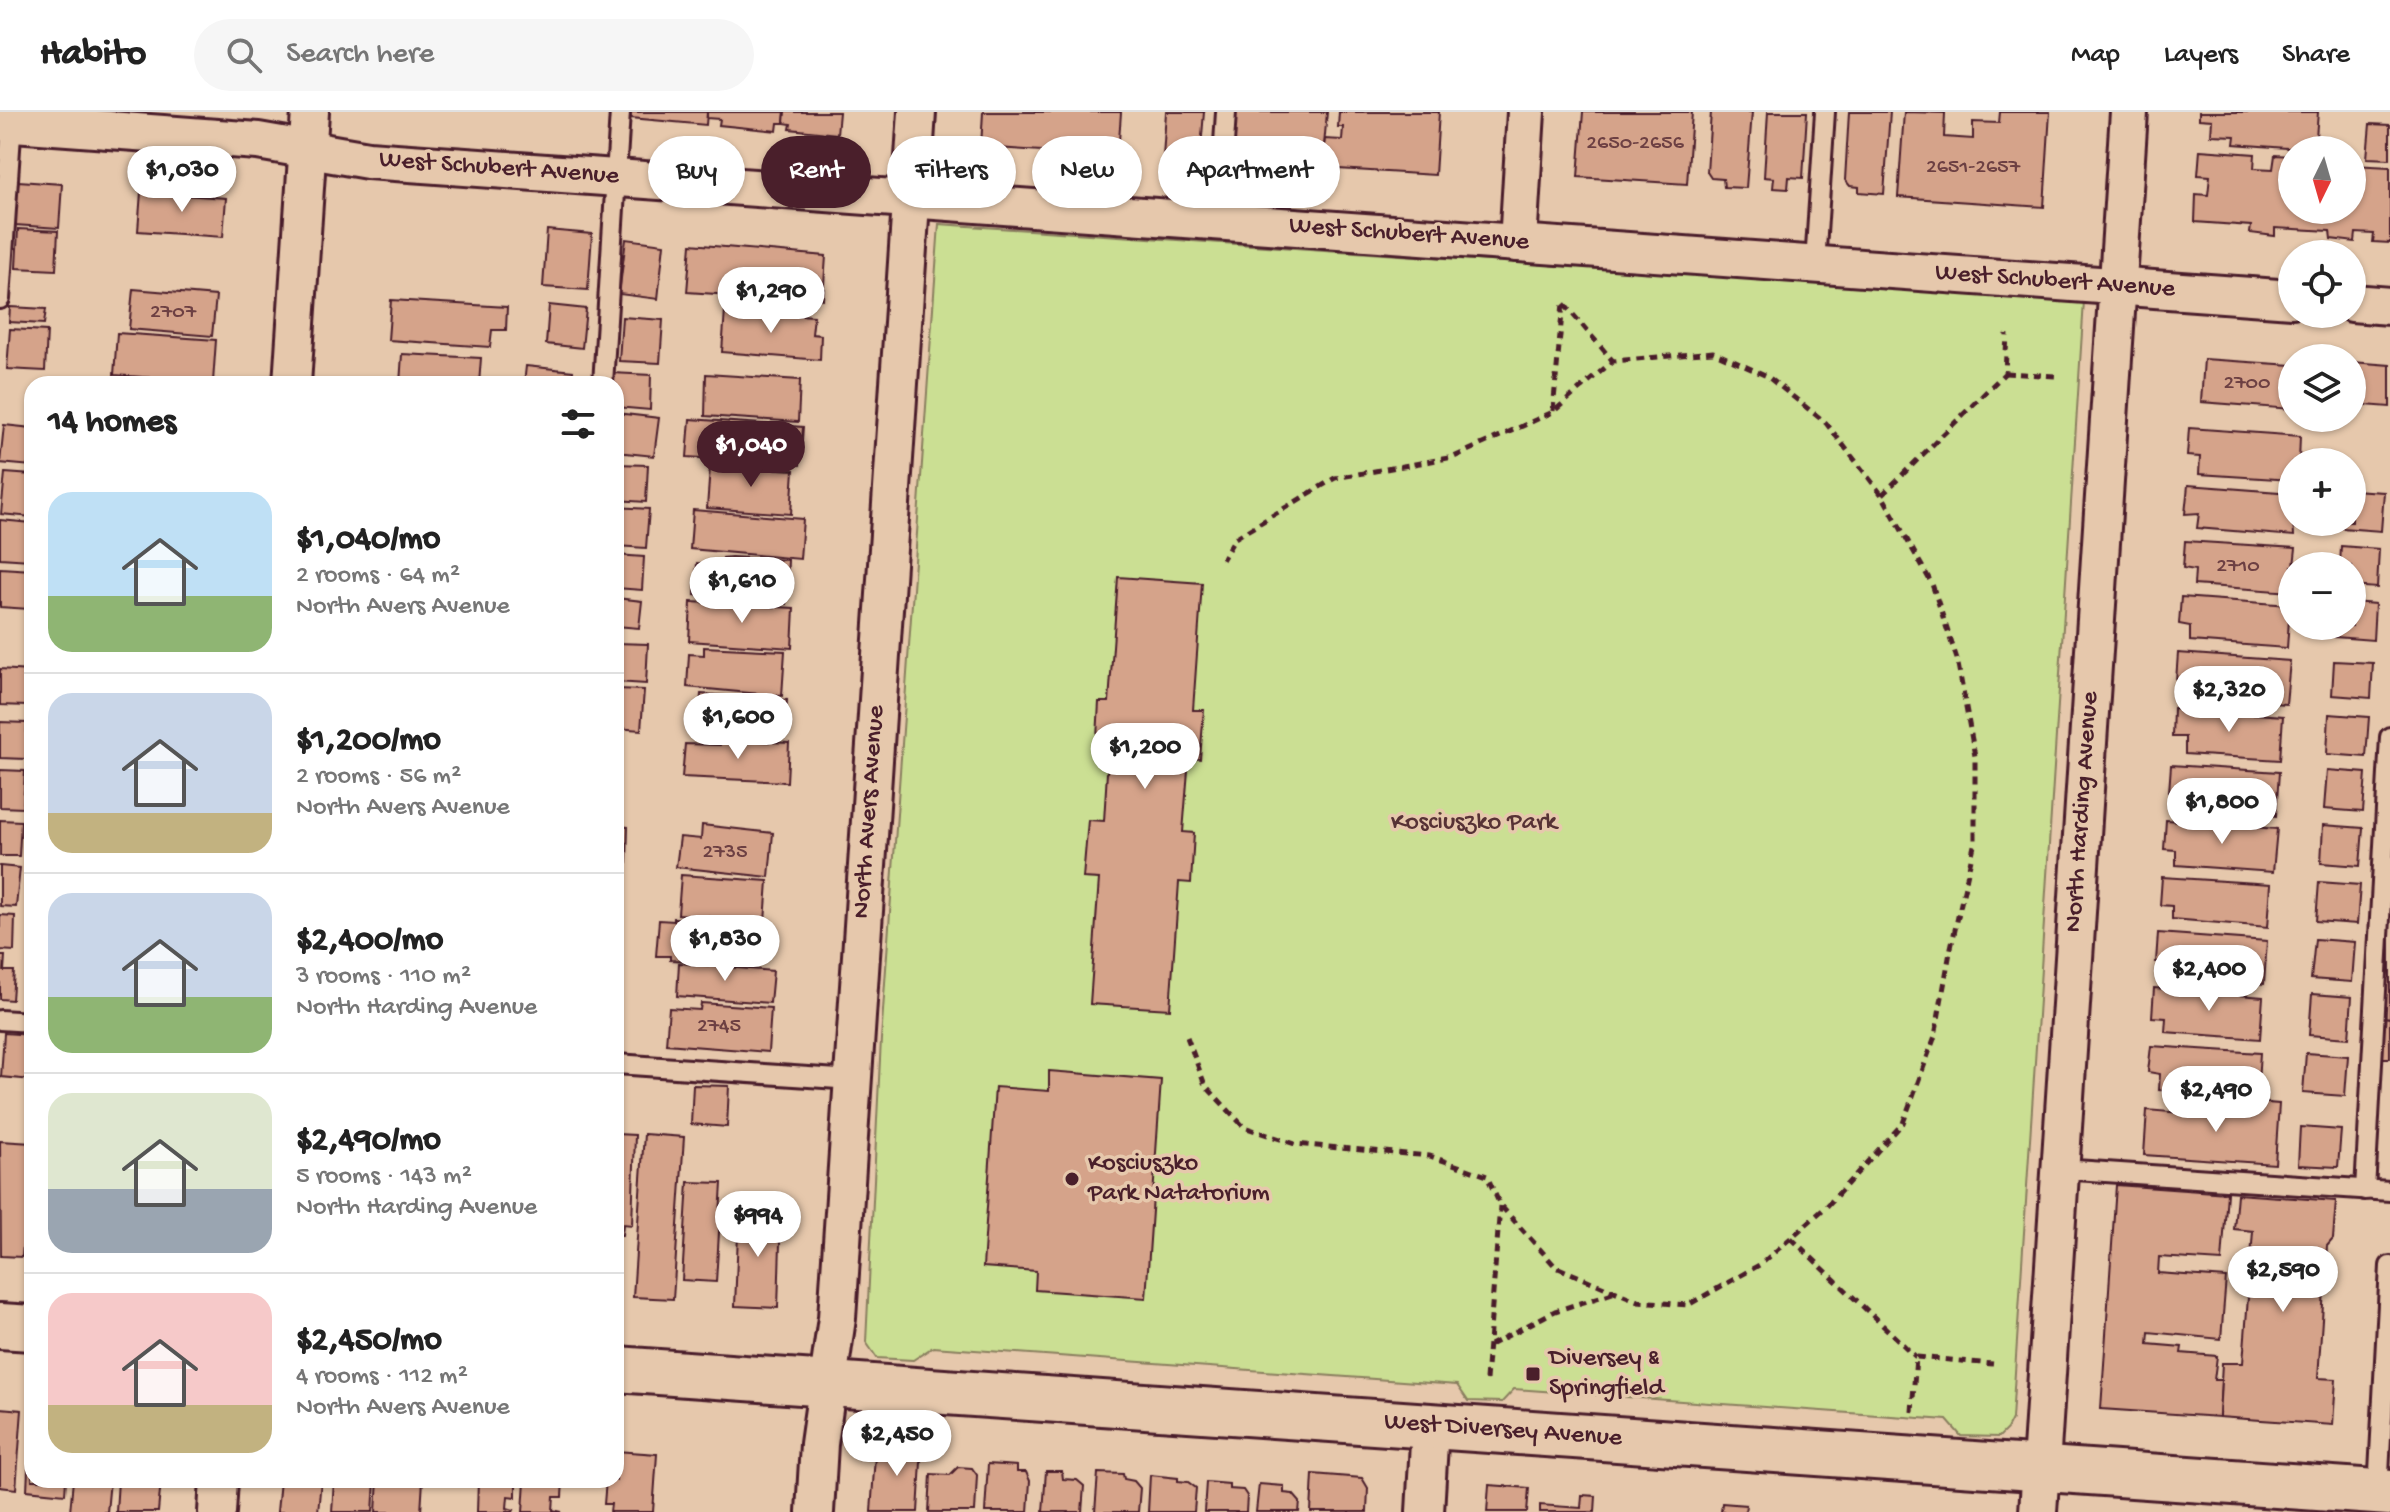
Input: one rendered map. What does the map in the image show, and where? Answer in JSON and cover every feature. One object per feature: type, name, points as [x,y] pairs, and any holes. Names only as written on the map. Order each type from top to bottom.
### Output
[{"type":"main road","points":[[0,1326],[24,1328]]},
{"type":"main road","name":"West Diversey Avenue","points":[[624,1370],[2040,1468],[2363,1496]]},
{"type":"street","points":[[293,376],[310,112]]},
{"type":"street","name":"North Avers Avenue","points":[[915,136],[917,112]]},
{"type":"street","points":[[1518,243],[1526,112]]},
{"type":"street","name":"North Harding Avenue","points":[[2038,1512],[2129,112]]},
{"type":"street","name":"West Schubert Avenue","points":[[8,119],[258,141],[368,160],[887,197]]},
{"type":"street","name":"West Schubert Avenue","points":[[1016,207],[2278,298]]},
{"type":"street","name":"North Avers Avenue","points":[[815,1512],[826,1384],[837,1318],[910,208]]},
{"type":"street","points":[[2366,304],[2390,306]]},
{"type":"street","points":[[1425,1512],[1430,1426]]},
{"type":"street","points":[[217,1512],[218,1488]]},
{"type":"lane","points":[[604,376],[620,112]]},
{"type":"lane","points":[[1219,222],[1226,112]]},
{"type":"lane","points":[[1815,264],[1825,112]]},
{"type":"lane","points":[[0,299],[8,119]]},
{"type":"lane","points":[[2365,1190],[2390,737]]},
{"type":"lane","points":[[0,1020],[24,1022]]},
{"type":"lane","points":[[624,1065],[853,1080]]},
{"type":"lane","points":[[2060,1169],[2390,1191]]},
{"type":"lane","points":[[2363,1496],[2390,1266]]},
{"type":"path","points":[[1553,412],[1563,303],[1613,361]]},
{"type":"path","points":[[1882,495],[2005,373],[2007,334]]},
{"type":"path","points":[[1187,1037],[1205,1085],[1244,1127],[1295,1144],[1430,1156],[1487,1176],[1500,1205],[1556,1267],[1638,1301],[1688,1305],[1761,1264],[1827,1206],[1903,1123],[1935,1036],[1975,841],[1975,756],[1957,659],[1932,584],[1882,495],[1826,423],[1767,376],[1713,352],[1613,361],[1553,412],[1454,457],[1335,478],[1235,538],[1222,560]]},
{"type":"path","points":[[2005,373],[2057,376]]},
{"type":"path","points":[[1486,1380],[1500,1205]]},
{"type":"path","points":[[1791,1238],[1916,1357],[1993,1364]]},
{"type":"path","points":[[1489,1345],[1555,1311],[1616,1292]]},
{"type":"path","points":[[1912,1412],[1916,1357]]},
{"type":"green space","name":"Kosciuszko Park","points":[[939,224],[2084,301],[2012,1419],[1999,1437],[1961,1436],[1947,1420],[1514,1389],[1502,1402],[1468,1401],[1457,1385],[933,1347],[913,1360],[877,1358],[866,1342],[881,1039]]},
{"type":"building","points":[[631,112],[707,112],[706,125],[631,118]]},
{"type":"building","points":[[707,112],[785,112],[784,123],[778,123],[777,131],[719,125],[720,119],[707,118]]},
{"type":"building","points":[[785,112],[839,112],[837,134],[790,129],[791,124],[784,123]]},
{"type":"building","points":[[983,112],[1121,112],[1119,136],[1032,136],[1032,150],[1016,149],[1016,136],[982,136]]},
{"type":"building","points":[[1166,112],[1204,112],[1202,136],[1164,136]]},
{"type":"building","points":[[1235,112],[1327,112],[1325,136],[1234,136]]},
{"type":"building","points":[[1339,112],[1439,112],[1435,175],[1340,169],[1343,127],[1338,127]]},
{"type":"building","points":[[1583,112],[1692,112],[1687,184],[1578,177]]},
{"type":"building","points":[[1711,112],[1752,112],[1746,188],[1724,187],[1723,179],[1711,178],[1707,172]]},
{"type":"building","points":[[1768,112],[1807,112],[1803,178],[1789,177],[1788,189],[1773,188],[1774,178],[1764,177]]},
{"type":"building","points":[[1849,112],[1890,112],[1884,194],[1859,192],[1859,187],[1850,186],[1845,180]]},
{"type":"building","points":[[1904,112],[1945,113],[1944,137],[1973,139],[1973,122],[1999,123],[2000,112],[2050,112],[2044,207],[1898,197]]},
{"type":"building","points":[[2199,112],[2318,112],[2316,136],[2278,136],[2278,147],[2234,144],[2235,136],[2211,135],[2212,120],[2199,119]]},
{"type":"building","points":[[2370,124],[2390,125],[2390,159],[2367,158]]},
{"type":"building","points":[[2200,150],[2255,154],[2254,168],[2273,169],[2275,155],[2278,155],[2278,224],[2366,224],[2366,166],[2390,167],[2390,243],[2373,242],[2374,234],[2356,233],[2355,240],[2339,240],[2331,239],[2330,231],[2275,228],[2275,236],[2250,233],[2251,226],[2195,222],[2196,194],[2208,195],[2210,176],[2198,175]]},
{"type":"building","points":[[18,181],[62,184],[59,228],[15,225]]},
{"type":"building","points":[[141,192],[226,198],[223,237],[138,231]]},
{"type":"building","points":[[18,229],[58,231],[56,270],[16,268]]},
{"type":"building","points":[[547,230],[592,234],[588,290],[543,287]]},
{"type":"building","points":[[626,239],[664,244],[658,299],[619,294]]},
{"type":"building","points":[[691,244],[826,256],[823,299],[687,292]]},
{"type":"building","points":[[133,289],[216,296],[212,336],[129,329]]},
{"type":"building","points":[[391,300],[507,307],[506,330],[492,330],[490,347],[388,340]]},
{"type":"building","points":[[549,305],[586,309],[582,348],[546,344]]},
{"type":"building","points":[[10,307],[46,309],[44,324],[9,322]]},
{"type":"building","points":[[725,310],[814,316],[812,334],[821,335],[820,360],[722,352]]},
{"type":"building","points":[[622,317],[663,320],[660,363],[619,361]]},
{"type":"building","points":[[10,329],[47,331],[45,371],[7,369]]},
{"type":"building","points":[[117,333],[216,340],[213,376],[114,375]]},
{"type":"building","points":[[402,354],[481,358],[480,376],[401,376]]},
{"type":"building","points":[[2204,359],[2278,364],[2278,408],[2201,402]]},
{"type":"building","points":[[2366,363],[2390,365],[2390,407],[2366,405]]},
{"type":"building","points":[[526,366],[573,371],[573,376],[525,376]]},
{"type":"building","points":[[612,373],[651,375],[650,410],[624,408],[624,376],[612,376]]},
{"type":"building","points":[[706,374],[800,380],[798,422],[705,416]]},
{"type":"building","points":[[624,414],[659,418],[654,456],[624,453]]},
{"type":"building","points":[[690,419],[803,427],[800,465],[687,457]]},
{"type":"building","points":[[4,425],[24,427],[24,465],[0,463]]},
{"type":"building","points":[[2189,428],[2300,436],[2300,448],[2278,448],[2278,479],[2199,474],[2200,457],[2187,456]]},
{"type":"building","points":[[624,464],[648,465],[646,502],[624,501]]},
{"type":"building","points":[[710,467],[794,470],[791,514],[707,508]]},
{"type":"building","points":[[5,473],[24,474],[24,516],[1,514]]},
{"type":"building","points":[[2188,485],[2278,492],[2278,535],[2197,528],[2199,513],[2185,514]]},
{"type":"building","points":[[2366,491],[2384,492],[2381,531],[2366,530]]},
{"type":"building","points":[[624,507],[649,509],[646,548],[624,547]]},
{"type":"building","points":[[693,510],[803,519],[800,559],[690,549]]},
{"type":"building","points":[[0,520],[24,522],[24,560],[0,558]]},
{"type":"building","points":[[2185,541],[2296,548],[2296,552],[2278,552],[2278,591],[2194,585],[2195,570],[2183,568]]},
{"type":"building","points":[[2341,546],[2379,549],[2377,588],[2366,587],[2366,552],[2341,552]]},
{"type":"building","points":[[624,556],[644,557],[642,590],[624,589]]},
{"type":"building","points":[[723,558],[788,560],[786,604],[727,601],[727,598],[695,595],[697,563],[723,565]]},
{"type":"building","points":[[0,568],[24,570],[24,609],[0,607]]},
{"type":"building","points":[[1118,577],[1202,583],[1193,710],[1204,710],[1200,759],[1189,758],[1183,832],[1194,833],[1191,883],[1179,882],[1170,1009],[1090,1004],[1099,879],[1083,878],[1088,820],[1104,821],[1108,756],[1096,756],[1099,702],[1109,702]]},
{"type":"building","points":[[2181,597],[2278,604],[2278,640],[2288,640],[2287,648],[2190,641],[2190,626],[2179,624]]},
{"type":"building","points":[[624,599],[642,601],[639,628],[624,627]]},
{"type":"building","points":[[691,602],[794,608],[792,648],[689,641]]},
{"type":"building","points":[[2366,603],[2375,604],[2373,640],[2366,639]]},
{"type":"building","points":[[624,643],[648,644],[646,684],[624,683]]},
{"type":"building","points":[[704,647],[785,651],[782,696],[687,687],[689,654],[704,655]]},
{"type":"building","points":[[2178,653],[2290,661],[2286,704],[2187,697],[2188,682],[2176,681]]},
{"type":"building","points":[[2334,661],[2373,663],[2371,698],[2332,695]]},
{"type":"building","points":[[0,669],[24,671],[24,706],[0,705]]},
{"type":"building","points":[[624,689],[644,690],[641,730],[624,729]]},
{"type":"building","points":[[701,694],[787,700],[784,738],[698,732]]},
{"type":"building","points":[[2173,708],[2283,716],[2280,760],[2185,754],[2185,737],[2172,737]]},
{"type":"building","points":[[2329,714],[2369,717],[2366,757],[2327,754]]},
{"type":"building","points":[[0,722],[24,723],[24,759],[0,758]]},
{"type":"building","points":[[721,739],[789,743],[787,782],[682,777],[685,744],[720,745]]},
{"type":"building","points":[[2171,765],[2279,772],[2276,816],[2180,809],[2181,792],[2169,792]]},
{"type":"building","points":[[0,770],[24,771],[23,808],[0,807]]},
{"type":"building","points":[[2327,770],[2366,773],[2363,812],[2324,809]]},
{"type":"building","points":[[0,820],[21,821],[19,856],[0,856]]},
{"type":"building","points":[[2166,820],[2277,829],[2273,872],[2176,865],[2176,850],[2164,849]]},
{"type":"building","points":[[702,825],[773,833],[769,877],[676,867],[680,837],[701,839]]},
{"type":"building","points":[[2323,825],[2363,828],[2360,866],[2321,863]]},
{"type":"building","points":[[624,827],[628,827],[627,862],[624,862]]},
{"type":"building","points":[[0,866],[20,868],[16,907],[0,906]]},
{"type":"building","points":[[681,875],[768,881],[765,922],[678,914]]},
{"type":"building","points":[[2162,877],[2271,884],[2268,927],[2172,919],[2172,906],[2160,905]]},
{"type":"building","points":[[2319,882],[2360,885],[2357,924],[2316,921]]},
{"type":"building","points":[[0,915],[15,916],[14,951],[0,950]]},
{"type":"building","points":[[674,918],[763,924],[761,964],[670,960],[670,956],[656,956],[659,920],[674,921]]},
{"type":"building","points":[[2390,929],[2390,1018],[2382,1017]]},
{"type":"building","points":[[2158,933],[2267,941],[2264,984],[2168,977],[2168,962],[2156,962]]},
{"type":"building","points":[[2315,939],[2355,942],[2352,982],[2311,979]]},
{"type":"building","points":[[0,956],[5,956],[4,971],[14,971],[12,1000],[0,999]]},
{"type":"building","points":[[679,963],[773,971],[770,1003],[677,996]]},
{"type":"building","points":[[2154,988],[2263,997],[2260,1039],[2165,1032],[2166,1018],[2152,1017]]},
{"type":"building","points":[[2312,994],[2352,997],[2349,1038],[2309,1035]]},
{"type":"building","points":[[701,1003],[771,1008],[768,1052],[666,1044],[669,1008],[700,1010]]},
{"type":"building","points":[[2382,1017],[2390,1018],[2390,1058],[2379,1058]]},
{"type":"building","points":[[4,1033],[24,1034],[24,1079],[1,1077]]},
{"type":"building","points":[[2151,1046],[2260,1053],[2257,1097],[2159,1090],[2160,1074],[2148,1072]]},
{"type":"building","points":[[2306,1053],[2348,1056],[2345,1096],[2303,1093]]},
{"type":"building","name":"Kosciuszko Park Natatorium","points":[[1049,1071],[1161,1080],[1146,1298],[1035,1290],[1036,1271],[983,1267],[995,1087],[1049,1091]]},
{"type":"building","points":[[693,1085],[729,1086],[727,1127],[691,1124]]},
{"type":"building","points":[[2230,1100],[2279,1104],[2275,1164],[2144,1155],[2147,1110],[2229,1117]]},
{"type":"building","points":[[2300,1127],[2341,1130],[2338,1167],[2298,1165]]},
{"type":"building","points":[[624,1134],[635,1135],[632,1225],[624,1224]]},
{"type":"building","points":[[644,1134],[684,1137],[673,1299],[633,1297]]},
{"type":"building","points":[[0,1141],[24,1142],[22,1257],[1,1256]]},
{"type":"building","points":[[688,1182],[722,1183],[716,1282],[682,1280]]},
{"type":"building","points":[[2116,1185],[2227,1193],[2222,1261],[2159,1257],[2158,1273],[2226,1278],[2221,1339],[2149,1332],[2148,1344],[2182,1347],[2181,1353],[2217,1356],[2214,1380],[2221,1380],[2219,1417],[2101,1409]]},
{"type":"building","points":[[2237,1194],[2336,1201],[2333,1239],[2327,1246],[2318,1378],[2336,1379],[2333,1425],[2219,1417],[2222,1363],[2243,1363],[2253,1231],[2234,1229]]},
{"type":"building","points":[[739,1210],[781,1211],[778,1308],[735,1306]]},
{"type":"building","points":[[0,1408],[22,1410],[16,1489],[0,1487]]},
{"type":"building","points":[[876,1442],[922,1445],[918,1512],[871,1512]]},
{"type":"building","points":[[624,1452],[657,1454],[653,1512],[610,1512],[611,1504],[604,1504],[605,1488],[624,1488]]},
{"type":"building","points":[[988,1464],[1017,1466],[1017,1472],[1026,1472],[1030,1481],[1028,1512],[985,1512]]},
{"type":"building","points":[[958,1467],[972,1468],[977,1475],[975,1512],[929,1512],[931,1474],[950,1475]]},
{"type":"building","points":[[1046,1471],[1062,1471],[1063,1479],[1077,1480],[1084,1486],[1082,1512],[1043,1512]]},
{"type":"building","points":[[1098,1473],[1123,1474],[1124,1479],[1134,1481],[1140,1488],[1138,1512],[1095,1512]]},
{"type":"building","points":[[1313,1474],[1362,1478],[1368,1488],[1367,1512],[1311,1512]]},
{"type":"building","points":[[1150,1475],[1178,1478],[1178,1481],[1188,1482],[1196,1488],[1194,1512],[1148,1512]]},
{"type":"building","points":[[1206,1482],[1229,1484],[1229,1489],[1243,1490],[1247,1496],[1246,1512],[1204,1512]]},
{"type":"building","points":[[1259,1484],[1284,1486],[1284,1493],[1293,1494],[1300,1502],[1299,1512],[1256,1512]]},
{"type":"building","points":[[1489,1485],[1529,1488],[1527,1512],[1487,1512]]},
{"type":"building","points":[[27,1488],[65,1488],[65,1494]]},
{"type":"building","points":[[72,1488],[109,1488],[107,1512],[70,1512]]},
{"type":"building","points":[[118,1488],[160,1488],[158,1512],[116,1512]]},
{"type":"building","points":[[279,1488],[320,1488],[318,1512],[277,1512]]},
{"type":"building","points":[[334,1488],[374,1488],[373,1512],[332,1512]]},
{"type":"building","points":[[378,1488],[422,1488],[421,1512],[376,1512]]},
{"type":"building","points":[[478,1488],[516,1488],[516,1497],[508,1496],[507,1508],[513,1512],[477,1512]]},
{"type":"building","points":[[524,1488],[563,1488],[562,1497],[554,1497],[553,1510],[562,1512],[523,1512]]},
{"type":"building","points":[[1582,1495],[1596,1496],[1595,1512],[1540,1512],[1540,1505],[1581,1508]]},
{"type":"building","points":[[1722,1503],[1746,1505],[1745,1512],[1721,1512]]},
{"type":"place","name":"Kosciuszko Park Natatorium","points":[[1072,1179]]},
{"type":"place","name":"Diversey & Springfield","points":[[1533,1374]]}]
